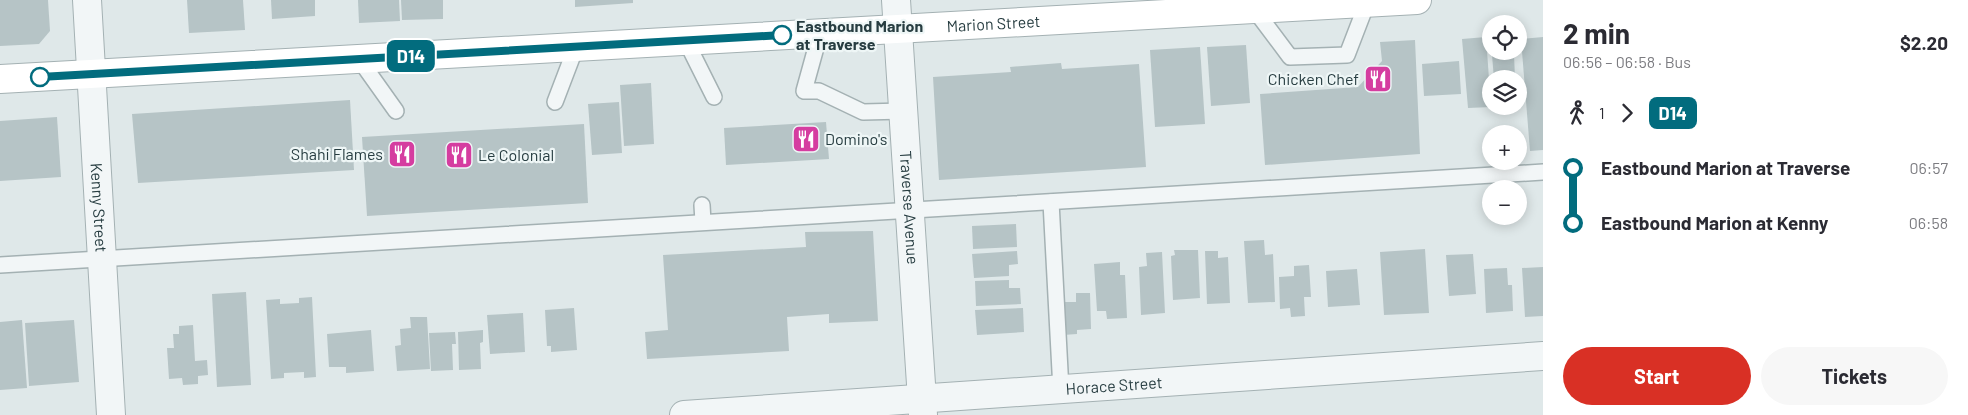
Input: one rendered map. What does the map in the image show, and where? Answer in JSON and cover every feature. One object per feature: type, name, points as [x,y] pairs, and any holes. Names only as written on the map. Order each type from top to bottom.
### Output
[{"type":"main road","name":"Marion Street","points":[[0,79],[898,29],[1221,5],[1254,9],[1417,0]]},
{"type":"street","name":"Kenny Street","points":[[87,0],[104,259],[111,415]]},
{"type":"street","name":"Traverse Avenue","points":[[896,0],[922,407]]},
{"type":"street","name":"Horace Street","points":[[684,415],[922,407],[1061,390],[1543,356]]},
{"type":"lane","points":[[1254,9],[1290,57],[1347,55],[1367,3]]},
{"type":"lane","points":[[820,33],[804,91],[819,91],[863,112],[904,110]]},
{"type":"lane","points":[[686,41],[714,97]]},
{"type":"lane","points":[[555,102],[576,47]]},
{"type":"lane","points":[[358,59],[396,111]]},
{"type":"lane","points":[[0,266],[1543,172]]},
{"type":"lane","points":[[1051,202],[1061,390]]},
{"type":"lane","points":[[702,205],[703,222]]},
{"type":"building","points":[[0,0],[48,0],[50,31],[39,44],[0,46]]},
{"type":"building","points":[[187,0],[243,0],[245,30],[189,33]]},
{"type":"building","points":[[271,0],[315,0],[315,16],[272,19]]},
{"type":"building","points":[[358,0],[399,0],[400,21],[359,23]]},
{"type":"building","points":[[401,0],[443,0],[443,19],[402,20]]},
{"type":"building","points":[[575,0],[633,0],[633,3],[575,7]]},
{"type":"building","points":[[1482,37],[1482,60],[1488,60],[1488,70],[1482,70],[1482,107],[1468,108],[1462,39]]},
{"type":"building","points":[[1543,37],[1543,150],[1530,151],[1527,114],[1527,70],[1523,70],[1523,60],[1527,60],[1527,38]]},
{"type":"building","points":[[1415,40],[1420,154],[1265,165],[1260,94],[1358,87],[1382,61],[1380,42]]},
{"type":"building","points":[[1246,45],[1250,103],[1211,106],[1207,47]]},
{"type":"building","points":[[1200,47],[1205,124],[1155,127],[1150,50]]},
{"type":"building","points":[[1492,60],[1514,60],[1515,70],[1493,70]]},
{"type":"building","points":[[1459,61],[1461,94],[1424,96],[1422,64]]},
{"type":"building","points":[[1061,63],[1062,69],[1139,64],[1146,167],[939,180],[933,77],[1011,72],[1010,67]]},
{"type":"building","points":[[651,83],[654,144],[624,146],[620,85]]},
{"type":"building","points":[[350,100],[354,170],[138,183],[132,114]]},
{"type":"building","points":[[619,102],[622,153],[592,155],[588,104]]},
{"type":"building","points":[[57,117],[61,177],[0,181],[0,121]]},
{"type":"building","points":[[826,122],[829,159],[726,165],[724,128]]},
{"type":"building","points":[[584,124],[588,203],[367,216],[362,137]]},
{"type":"building","points":[[1016,224],[1017,247],[973,249],[972,226]]},
{"type":"building","points":[[873,231],[878,321],[829,323],[829,314],[787,317],[789,351],[647,359],[645,332],[668,330],[663,255],[806,247],[805,232]]},
{"type":"building","points":[[1264,240],[1265,255],[1273,254],[1275,302],[1248,303],[1244,241]]},
{"type":"building","points":[[1425,249],[1429,313],[1384,315],[1380,252]]},
{"type":"building","points":[[1174,250],[1198,250],[1200,298],[1173,300],[1171,256],[1175,255]]},
{"type":"building","points":[[1017,251],[1018,264],[1009,265],[1009,276],[974,278],[972,254]]},
{"type":"building","points":[[1205,251],[1218,251],[1218,258],[1228,257],[1230,303],[1207,304]]},
{"type":"building","points":[[1162,252],[1165,313],[1141,315],[1139,267],[1147,266],[1146,253]]},
{"type":"building","points":[[1473,254],[1476,294],[1449,296],[1446,255]]},
{"type":"building","points":[[1120,262],[1120,275],[1125,275],[1127,318],[1107,319],[1106,311],[1097,311],[1094,264]]},
{"type":"building","points":[[1309,265],[1311,297],[1304,297],[1305,316],[1291,317],[1290,308],[1280,309],[1279,277],[1294,276],[1294,266]]},
{"type":"building","points":[[1543,267],[1543,316],[1525,317],[1522,268]]},
{"type":"building","points":[[1507,268],[1508,285],[1512,285],[1513,311],[1486,313],[1484,269]]},
{"type":"building","points":[[1357,269],[1360,305],[1328,307],[1326,271]]},
{"type":"building","points":[[1009,280],[1009,288],[1020,288],[1021,304],[976,306],[975,281]]},
{"type":"building","points":[[246,292],[251,385],[217,387],[212,294]]},
{"type":"building","points":[[1076,293],[1090,293],[1091,329],[1077,330],[1077,334],[1063,335],[1062,302],[1076,302]]},
{"type":"building","points":[[312,297],[316,377],[304,378],[304,372],[284,373],[284,378],[271,379],[266,300],[280,299],[280,304],[299,303],[299,298]]},
{"type":"building","points":[[574,308],[577,350],[551,352],[551,346],[547,346],[545,310]]},
{"type":"building","points":[[1023,308],[1024,332],[977,335],[975,310]]},
{"type":"building","points":[[523,313],[525,352],[490,354],[487,315]]},
{"type":"building","points":[[410,317],[427,317],[430,369],[397,371],[395,346],[401,345],[400,329],[411,328]]},
{"type":"building","points":[[22,320],[27,388],[0,390],[0,322]]},
{"type":"building","points":[[74,320],[79,382],[29,386],[25,323]]},
{"type":"building","points":[[193,325],[195,361],[207,360],[208,375],[198,376],[198,384],[183,385],[182,378],[169,379],[167,348],[174,348],[173,334],[179,334],[179,326]]},
{"type":"building","points":[[371,330],[374,371],[346,373],[346,367],[329,367],[327,334]]},
{"type":"building","points":[[483,330],[483,342],[480,343],[481,369],[459,370],[458,332]]},
{"type":"building","points":[[455,332],[456,344],[452,344],[453,370],[431,371],[429,333]]},
{"type":"bus line","name":"D14","points":[[40,77],[782,35]]},
{"type":"place","name":"Eastbound Marion at Traverse","points":[[782,35]]},
{"type":"place","name":"Chicken Chef","points":[[1378,79]]},
{"type":"place","name":"Domino's","points":[[806,139]]},
{"type":"place","name":"Shahi Flames","points":[[402,154]]},
{"type":"place","name":"Le Colonial","points":[[459,155]]}]
